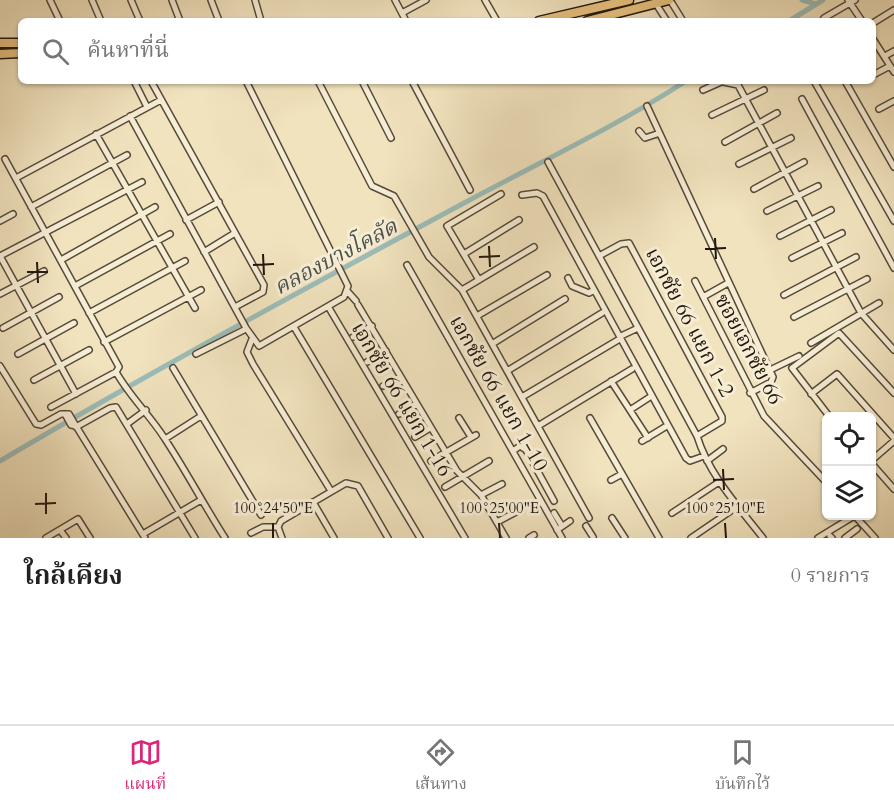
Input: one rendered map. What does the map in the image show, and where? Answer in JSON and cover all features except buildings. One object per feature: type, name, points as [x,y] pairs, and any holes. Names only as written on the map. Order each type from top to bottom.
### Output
[{"type":"main road","points":[[552,18],[628,0]]},
{"type":"main road","points":[[598,18],[669,0]]},
{"type":"main road","points":[[0,41],[18,43]]},
{"type":"main road","points":[[0,54],[18,53]]},
{"type":"street","points":[[51,0],[59,18]]},
{"type":"street","points":[[92,0],[100,18]]},
{"type":"street","points":[[132,0],[139,18]]},
{"type":"street","points":[[172,0],[179,18]]},
{"type":"street","points":[[211,0],[218,18]]},
{"type":"street","points":[[255,0],[260,18]]},
{"type":"street","points":[[395,0],[404,18]]},
{"type":"street","points":[[402,13],[426,0]]},
{"type":"street","points":[[485,0],[495,18]]},
{"type":"street","points":[[669,0],[681,18]]},
{"type":"street","points":[[824,18],[851,1],[860,18]]},
{"type":"street","points":[[656,4],[665,18]]},
{"type":"street","points":[[876,21],[894,10]]},
{"type":"street","points":[[876,43],[894,72]]},
{"type":"street","points":[[885,56],[894,51]]},
{"type":"street","points":[[876,73],[890,66]]},
{"type":"street","points":[[136,84],[147,107]]},
{"type":"street","points":[[153,84],[264,288],[263,292],[235,307]]},
{"type":"street","points":[[247,84],[340,270],[348,292],[372,326],[430,428],[462,478],[480,495],[506,538]]},
{"type":"street","points":[[320,84],[372,186],[394,196],[429,257],[462,290],[590,518]]},
{"type":"street","points":[[364,84],[391,138]]},
{"type":"street","points":[[414,84],[470,190]]},
{"type":"street","points":[[704,90],[715,84]]},
{"type":"street","points":[[734,84],[738,85],[746,99],[861,313],[894,350]]},
{"type":"street","points":[[816,84],[894,221]]},
{"type":"street","points":[[847,84],[894,167]]},
{"type":"street","points":[[712,116],[764,90]]},
{"type":"street","points":[[802,99],[894,268]]},
{"type":"street","points":[[16,178],[161,100]]},
{"type":"street","points":[[879,109],[894,101]]},
{"type":"street","points":[[646,106],[657,134],[773,377],[771,382],[750,393]]},
{"type":"street","points":[[725,142],[777,114]]},
{"type":"street","points":[[130,116],[246,329],[259,346],[329,308],[348,292]]},
{"type":"street","points":[[639,131],[645,138],[657,134]]},
{"type":"street","points":[[96,134],[195,309]]},
{"type":"street","points":[[739,164],[791,138]]},
{"type":"street","points":[[31,207],[127,155]]},
{"type":"street","points":[[5,159],[119,367],[117,372],[51,407]]},
{"type":"street","points":[[548,162],[697,436],[719,482],[763,538]]},
{"type":"street","points":[[754,189],[804,162]]},
{"type":"street","points":[[76,394],[0,256],[142,182]]},
{"type":"street","points":[[767,211],[818,186]]},
{"type":"street","points":[[522,195],[537,193],[543,196],[686,458],[690,461],[706,458],[723,449]]},
{"type":"street","points":[[480,280],[447,226],[501,194]]},
{"type":"street","points":[[186,220],[219,202]]},
{"type":"street","points":[[61,260],[155,207]]},
{"type":"street","points":[[780,236],[831,210]]},
{"type":"street","points":[[0,221],[13,214]]},
{"type":"street","points":[[464,254],[519,220]]},
{"type":"street","points":[[204,252],[235,233]]},
{"type":"street","points":[[792,258],[842,233]]},
{"type":"street","points":[[75,286],[170,234]]},
{"type":"street","name":"เอกชัย 66 แยก 1-2","points":[[599,256],[621,244],[629,243],[722,417],[722,421],[697,436]]},
{"type":"street","points":[[462,290],[534,247]]},
{"type":"street","points":[[784,295],[856,257]]},
{"type":"street","points":[[89,313],[185,261]]},
{"type":"street","name":"เอกชัย 66 แยก 1-10","points":[[407,265],[513,451],[560,528],[562,538]]},
{"type":"street","points":[[0,294],[44,271]]},
{"type":"street","points":[[477,316],[547,275]]},
{"type":"street","points":[[568,278],[577,289],[589,293],[594,290]]},
{"type":"street","points":[[794,317],[867,279]]},
{"type":"street","name":"ซอยเอกชัย 66","points":[[695,281],[750,393],[764,416],[822,478]]},
{"type":"street","points":[[703,297],[728,283]]},
{"type":"street","points":[[104,342],[201,290]]},
{"type":"street","points":[[3,328],[59,297]]},
{"type":"street","points":[[492,344],[565,299]]},
{"type":"street","points":[[810,343],[879,303]]},
{"type":"street","name":"เอกชัย 66 แยก 1-16","points":[[329,308],[465,538]]},
{"type":"street","points":[[507,371],[602,313]]},
{"type":"street","points":[[18,354],[74,323]]},
{"type":"street","points":[[353,337],[372,326]]},
{"type":"street","points":[[294,327],[420,538]]},
{"type":"street","points":[[522,397],[638,328]]},
{"type":"street","points":[[196,354],[246,329]]},
{"type":"street","points":[[826,412],[792,368],[841,332],[894,393]]},
{"type":"street","points":[[252,339],[247,352],[253,364],[332,492]]},
{"type":"street","points":[[34,380],[89,350]]},
{"type":"street","points":[[368,362],[386,351]]},
{"type":"street","points":[[770,370],[799,356]]},
{"type":"street","points":[[0,366],[36,424],[41,425],[67,415],[144,536],[201,500]]},
{"type":"street","points":[[173,368],[261,515]]},
{"type":"street","points":[[538,426],[632,369]]},
{"type":"street","points":[[117,372],[129,393],[146,410],[165,439],[225,538]]},
{"type":"street","points":[[811,394],[837,374],[894,440],[876,458]]},
{"type":"street","points":[[383,386],[401,377]]},
{"type":"street","points":[[611,381],[648,438]]},
{"type":"street","points":[[630,410],[650,397]]},
{"type":"street","points":[[399,414],[416,404]]},
{"type":"street","points":[[75,425],[112,406],[116,407],[195,538]]},
{"type":"street","points":[[127,424],[146,410]]},
{"type":"street","points":[[165,439],[201,416]]},
{"type":"street","points":[[430,461],[474,436],[459,418]]},
{"type":"street","points":[[590,418],[659,538]]},
{"type":"street","points":[[415,437],[430,428]]},
{"type":"street","points":[[642,441],[665,428]]},
{"type":"street","points":[[513,451],[520,446],[526,450],[554,501]]},
{"type":"street","points":[[445,487],[489,460]]},
{"type":"street","points":[[875,466],[894,489]]},
{"type":"street","points":[[611,480],[622,474]]},
{"type":"street","points":[[672,513],[719,482]]},
{"type":"street","points":[[282,538],[278,527],[281,521],[346,483],[358,486],[388,538]]},
{"type":"street","points":[[480,495],[502,484]]},
{"type":"street","points":[[313,502],[334,538]]},
{"type":"street","points":[[691,538],[738,506]]},
{"type":"street","points":[[497,522],[518,511]]},
{"type":"street","points":[[554,513],[560,528],[570,521]]},
{"type":"street","points":[[612,518],[625,538]]},
{"type":"street","points":[[46,538],[78,519],[90,538]]},
{"type":"street","points":[[818,538],[847,520]]},
{"type":"street","points":[[858,520],[875,538]]},
{"type":"street","points":[[586,526],[593,538]]},
{"type":"street","points":[[251,533],[263,527],[278,527]]},
{"type":"street","points":[[845,538],[857,529]]},
{"type":"street","points":[[60,530],[66,538]]},
{"type":"waterway","points":[[802,0],[816,4]]},
{"type":"waterway","name":"คลองบางโคลัด","points":[[794,18],[823,0]]},
{"type":"waterway","name":"คลองบางโคลัด","points":[[0,461],[230,330],[604,129],[681,84]]}]
